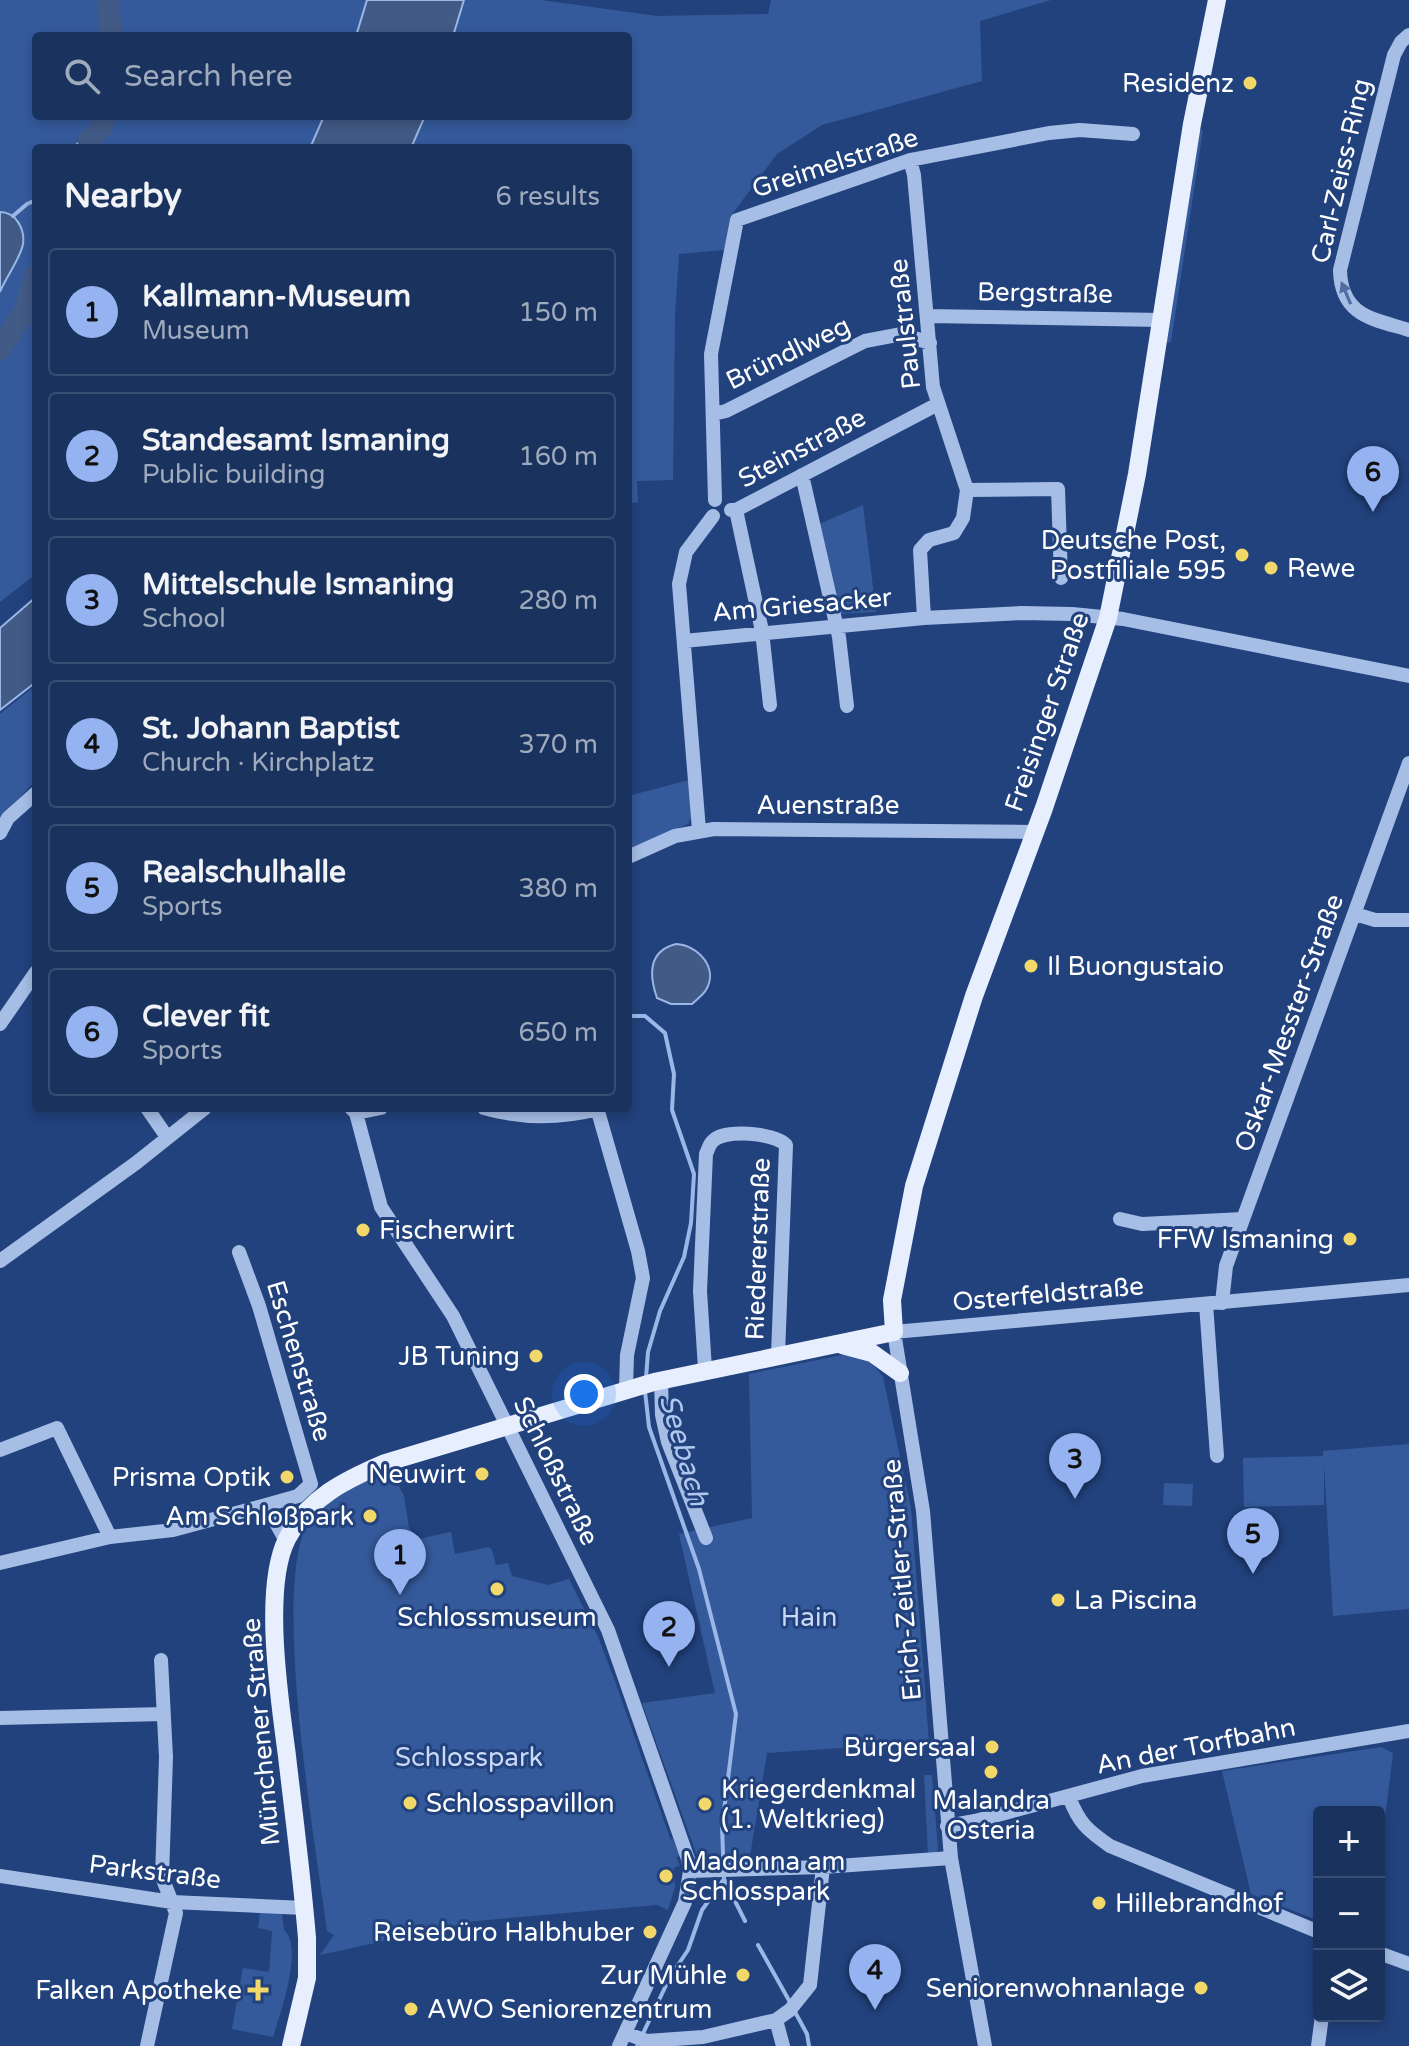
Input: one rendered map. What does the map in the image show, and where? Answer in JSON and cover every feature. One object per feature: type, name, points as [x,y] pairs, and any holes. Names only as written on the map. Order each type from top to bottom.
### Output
[{"type":"main road","name":"Freisinger Straße","points":[[894,1332],[892,1300],[914,1186],[974,996],[1108,618],[1137,474],[1192,124],[1217,0]]},
{"type":"main road","name":"Münchener Straße","points":[[291,2046],[307,1978],[305,1908],[276,1668],[277,1577],[286,1541],[320,1487],[385,1463],[644,1384],[894,1332]]},
{"type":"main road","points":[[836,1343],[872,1353],[900,1373]]},
{"type":"street","name":"Carl-Zeiss-Ring","points":[[1409,35],[1394,55],[1340,270],[1344,296],[1361,315],[1409,330]]},
{"type":"street","name":"Greimelstraße","points":[[715,500],[711,354],[737,220],[910,160],[1049,133],[1080,130],[1133,134]]},
{"type":"street","name":"Paulstraße","points":[[910,160],[914,175],[933,387],[967,490]]},
{"type":"street","name":"Bergstraße","points":[[928,316],[1162,320]]},
{"type":"street","name":"Bründlweg","points":[[713,414],[726,411],[865,341],[902,334],[930,343]]},
{"type":"street","name":"Steinstraße","points":[[734,510],[938,404]]},
{"type":"street","points":[[802,475],[839,637],[847,706]]},
{"type":"street","points":[[967,490],[1058,489],[1061,578]]},
{"type":"street","name":"Am Griesacker","points":[[924,618],[920,550],[929,540],[954,533],[963,518],[967,490]]},
{"type":"street","points":[[713,516],[710,510],[715,500],[727,501],[734,510],[762,631],[770,705]]},
{"type":"street","points":[[713,516],[725,518],[734,510]]},
{"type":"street","points":[[699,830],[679,584],[686,552],[713,516]]},
{"type":"street","name":"Am Griesacker","points":[[684,641],[762,631],[924,618],[1072,614],[1108,618],[1409,676]]},
{"type":"street","name":"Oskar-Messter-Straße","points":[[1222,1303],[1226,1266],[1409,763]]},
{"type":"street","points":[[0,833],[8,818],[32,797]]},
{"type":"street","name":"Auenstraße","points":[[632,855],[648,846],[699,830],[796,828],[1034,832]]},
{"type":"street","points":[[1355,914],[1375,920],[1409,920]]},
{"type":"street","points":[[0,1024],[32,978]]},
{"type":"street","points":[[150,1112],[167,1137]]},
{"type":"street","points":[[0,1261],[136,1163],[200,1112]]},
{"type":"street","name":"Schloßstraße","points":[[354,1112],[381,1207],[453,1316],[608,1630],[688,1859],[696,1871]]},
{"type":"street","points":[[497,1112],[513,1117],[568,1117],[587,1112]]},
{"type":"street","points":[[599,1112],[643,1278],[627,1355],[662,1415],[668,1442],[706,1538]]},
{"type":"street","name":"Riedererstraße","points":[[705,1369],[700,1291],[706,1154],[712,1141],[723,1135],[769,1136],[780,1139],[786,1145],[778,1355]]},
{"type":"street","points":[[1120,1219],[1142,1224],[1243,1219]]},
{"type":"street","name":"Eschenstraße","points":[[239,1252],[320,1487]]},
{"type":"street","name":"Osterfeldstraße","points":[[894,1332],[1409,1285]]},
{"type":"street","points":[[1206,1304],[1217,1456]]},
{"type":"street","name":"Erich-Zeitler-Straße","points":[[894,1332],[923,1511],[951,1858],[985,2046]]},
{"type":"street","points":[[0,1450],[57,1428],[110,1537]]},
{"type":"street","points":[[0,1563],[110,1537],[173,1530],[298,1496],[320,1487]]},
{"type":"street","points":[[266,1505],[286,1541]]},
{"type":"street","points":[[147,2046],[176,1913],[162,1877],[166,1801],[161,1660]]},
{"type":"street","points":[[0,1718],[163,1714]]},
{"type":"street","name":"An der Torfbahn","points":[[947,1826],[1175,1769],[1409,1731]]},
{"type":"street","points":[[1069,1797],[1078,1819],[1088,1831],[1110,1846],[1313,1930]]},
{"type":"street","points":[[823,1867],[810,1985],[793,2006],[776,2020],[703,2037],[666,2041],[630,2038],[696,1871],[823,1867],[951,1858]]},
{"type":"street","name":"Parkstraße","points":[[0,1876],[172,1902],[305,1908]]},
{"type":"street","points":[[1385,1955],[1409,1964]]},
{"type":"street","points":[[776,2020],[783,2046]]},
{"type":"street","points":[[1318,2046],[1321,2022]]},
{"type":"green space","points":[[0,0],[367,0],[357,32],[32,32],[32,120],[322,120],[312,144],[32,144],[32,577],[0,602],[0,292],[23,244],[8,212],[0,212]]},
{"type":"green space","points":[[465,0],[541,0],[657,16],[768,14],[771,0],[1051,0],[980,21],[982,81],[822,125],[777,154],[733,213],[724,250],[679,254],[673,480],[637,481],[638,502],[632,503],[632,144],[414,144],[424,120],[632,120],[632,32],[454,32]]},
{"type":"green space","points":[[1203,130],[1171,342],[1166,343],[1197,131]]},
{"type":"green space","points":[[863,505],[876,612],[838,614],[817,525]]},
{"type":"green space","points":[[32,688],[32,784],[0,819],[0,714]]},
{"type":"green space","points":[[689,780],[691,818],[688,824],[632,847],[632,795]]},
{"type":"green space","name":"Hain","points":[[847,1354],[868,1361],[883,1377],[911,1508],[929,1742],[767,1753],[749,1862],[700,1864],[642,1703],[715,1693],[679,1534],[752,1518],[749,1374]]},
{"type":"green space","points":[[1409,1444],[1409,1609],[1333,1616],[1324,1463],[1324,1505],[1244,1507],[1243,1458],[1323,1456],[1323,1451]]},
{"type":"green space","name":"Schlosspark","points":[[395,1468],[404,1496],[409,1528],[418,1539],[451,1532],[455,1554],[489,1547],[496,1565],[508,1563],[512,1576],[548,1585],[569,1579],[598,1637],[671,1841],[672,1838],[681,1856],[676,1857],[680,1866],[674,1867],[675,1887],[668,1910],[657,1905],[475,1921],[320,1955],[334,1935],[327,1931],[299,1715],[294,1594],[299,1547],[312,1516],[329,1499]]},
{"type":"green space","points":[[1164,1483],[1193,1484],[1192,1506],[1163,1505]]},
{"type":"green space","points":[[1381,1747],[1393,1753],[1385,1817],[1385,1806],[1313,1806],[1313,1919],[1251,1894],[1222,1771]]},
{"type":"green space","points":[[924,1775],[932,1775],[938,1849],[936,1853],[928,1854]]},
{"type":"green space","points":[[260,1913],[282,1913],[284,1930],[290,1938],[292,1950],[289,1981],[273,2037],[232,2029],[243,1968],[269,1972],[272,1931],[258,1928]]},
{"type":"shaded area","points":[[367,0],[464,0],[454,32],[357,32]]},
{"type":"shaded area","points":[[322,120],[423,120],[413,144],[312,144]]},
{"type":"shaded area","points":[[0,212],[15,218],[21,227],[23,244],[0,292]]},
{"type":"shaded area","points":[[32,600],[32,685],[0,710],[0,628]]},
{"type":"shaded area","points":[[676,944],[699,953],[708,966],[710,974],[706,990],[692,1004],[671,1004],[657,998],[654,989],[652,973],[656,958],[667,947]]},
{"type":"waterway","points":[[108,0],[111,32]]},
{"type":"waterway","points":[[89,144],[104,120]]},
{"type":"waterway","points":[[79,144],[89,141]]},
{"type":"waterway","points":[[13,216],[32,202]]},
{"type":"waterway","points":[[0,349],[24,313],[32,288]]},
{"type":"waterway","name":"Seebach","points":[[632,1016],[645,1016],[665,1033],[674,1074],[672,1110],[694,1174],[691,1223],[684,1257],[660,1311],[648,1352],[646,1378]]},
{"type":"waterway","name":"Seebach","points":[[645,1391],[649,1427],[699,1569],[736,1714],[722,1827],[724,1879],[745,1921]]},
{"type":"waterway","points":[[637,2046],[670,1977],[688,1950],[702,1910],[724,1879]]},
{"type":"waterway","name":"Seebach","points":[[758,1945],[791,2004]]},
{"type":"waterway","name":"Seebach","points":[[795,2012],[807,2034],[809,2046]]},
{"type":"place","name":"Residenz","points":[[1250,83]]},
{"type":"place","name":"Clever fit","points":[[1373,512]]},
{"type":"place","name":"Deutsche Post, Postfiliale 595","points":[[1242,555]]},
{"type":"place","name":"Rewe","points":[[1271,568]]},
{"type":"place","name":"Il Buongustaio","points":[[1031,966]]},
{"type":"place","name":"Fischerwirt","points":[[363,1230]]},
{"type":"place","name":"FFW Ismaning","points":[[1350,1239]]},
{"type":"place","name":"JB Tuning","points":[[536,1356]]},
{"type":"place","name":"Neuwirt","points":[[482,1474]]},
{"type":"place","name":"Prisma Optik","points":[[287,1477]]},
{"type":"place","name":"Mittelschule Ismaning","points":[[1075,1499]]},
{"type":"place","name":"Am Schloßpark","points":[[370,1516]]},
{"type":"place","name":"Realschulhalle","points":[[1253,1574]]},
{"type":"place","name":"Schlossmuseum","points":[[497,1589]]},
{"type":"place","name":"Kallmann-Museum","points":[[400,1595]]},
{"type":"place","name":"La Piscina","points":[[1058,1600]]},
{"type":"place","name":"Standesamt Ismaning","points":[[669,1667]]},
{"type":"place","name":"Bürgersaal","points":[[992,1747]]},
{"type":"place","name":"Malandra Osteria","points":[[991,1772]]},
{"type":"place","name":"Schlosspavillon","points":[[410,1803]]},
{"type":"place","name":"Kriegerdenkmal (1. Weltkrieg)","points":[[705,1804]]},
{"type":"place","name":"Madonna am Schlosspark","points":[[666,1876]]},
{"type":"place","name":"Hillebrandhof","points":[[1099,1903]]},
{"type":"place","name":"Reisebüro Halbhuber","points":[[650,1932]]},
{"type":"place","name":"Zur Mühle","points":[[743,1975]]},
{"type":"place","name":"Seniorenwohnanlage","points":[[1201,1988]]},
{"type":"place","name":"Falken Apotheke","points":[[258,1990]]},
{"type":"place","name":"AWO Seniorenzentrum","points":[[411,2009]]},
{"type":"place","name":"St. Johann Baptist","points":[[875,2010]]}]
